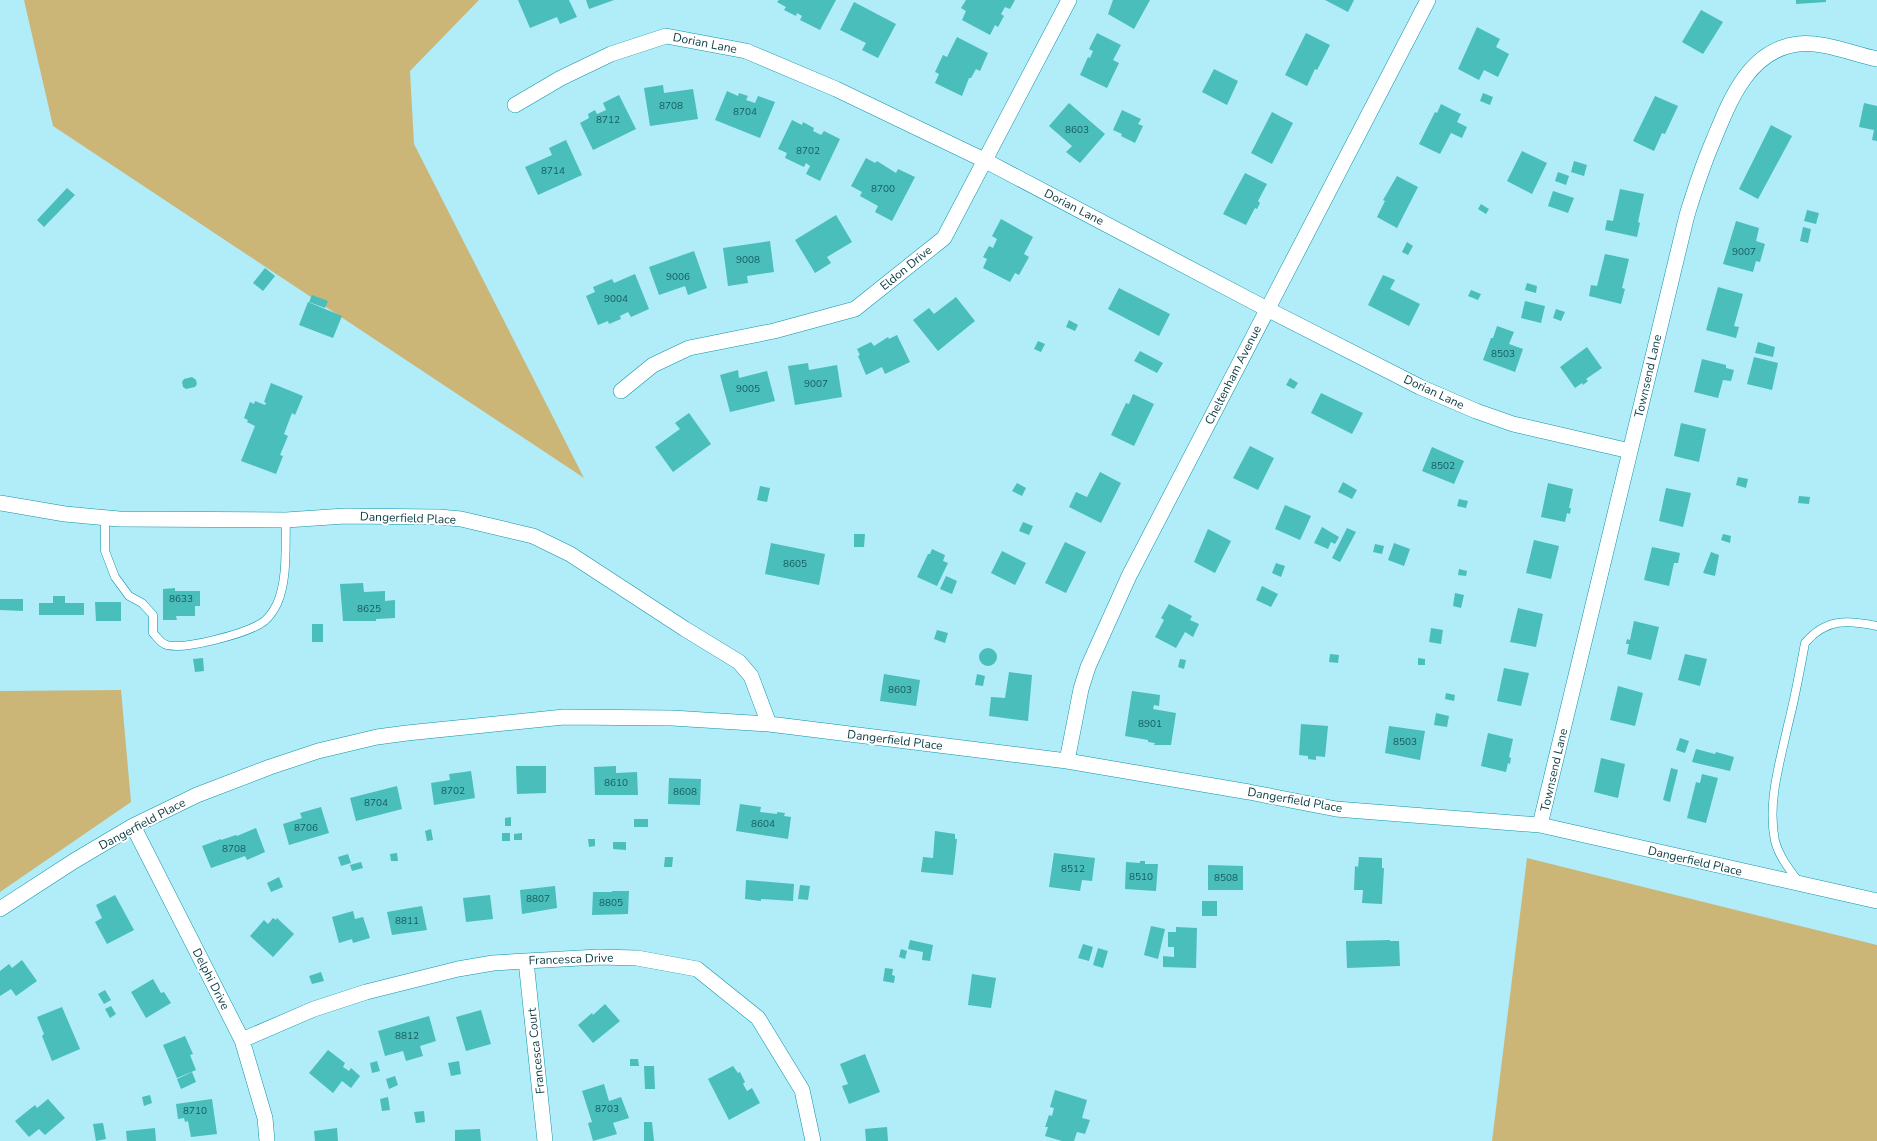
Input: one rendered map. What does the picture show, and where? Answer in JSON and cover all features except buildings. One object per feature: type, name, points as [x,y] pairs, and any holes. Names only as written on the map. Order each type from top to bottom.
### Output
[{"type":"street","name":"Eldon Drive","points":[[621,391],[653,365],[689,348],[774,331],[855,310],[944,238],[1069,0]]},
{"type":"street","name":"Cheltenham Avenue","points":[[1067,761],[1081,689],[1100,639],[1150,536],[1428,0]]},
{"type":"street","name":"Dorian Lane","points":[[515,105],[561,78],[611,54],[666,36],[746,51],[836,89],[984,160],[1420,387],[1476,411],[1513,424],[1630,451]]},
{"type":"street","name":"Townsend Lane","points":[[1540,825],[1695,186],[1720,122],[1736,89],[1754,66],[1776,50],[1798,44],[1815,44],[1877,59]]},
{"type":"street","name":"Dangerfield Place","points":[[0,503],[65,514],[105,518],[286,520],[345,516],[438,517],[461,519],[533,536],[570,554],[739,662],[751,676],[769,724]]},
{"type":"street","name":"Dangerfield Place","points":[[0,909],[74,861],[133,826],[197,796],[318,750],[384,736],[564,718],[672,718],[769,724],[1067,761],[1336,809],[1540,825],[1877,901]]},
{"type":"street","name":"Delphi Drive","points":[[133,826],[242,1040],[264,1118],[267,1141]]},
{"type":"street","name":"Francesca Drive","points":[[242,1040],[314,1010],[366,992],[458,969],[493,963],[600,957],[637,958],[696,968],[758,1018],[802,1090],[813,1141]]},
{"type":"street","name":"Francesca Court","points":[[526,961],[545,1141]]},
{"type":"lane","points":[[105,518],[105,551],[115,577],[129,596],[142,603],[153,615],[153,633],[164,645],[178,647],[242,633],[261,624],[272,614],[278,602],[283,583],[286,520]]},
{"type":"lane","points":[[1800,885],[1786,866],[1776,844],[1772,811],[1775,786],[1805,643],[1821,627],[1850,622],[1877,626]]},
{"type":"shaded area","points":[[24,0],[479,0],[410,71],[414,144],[584,478],[53,126]]},
{"type":"shaded area","points":[[121,690],[131,802],[0,892],[0,691]]},
{"type":"shaded area","points":[[1527,858],[1877,945],[1877,1141],[1492,1141]]}]
